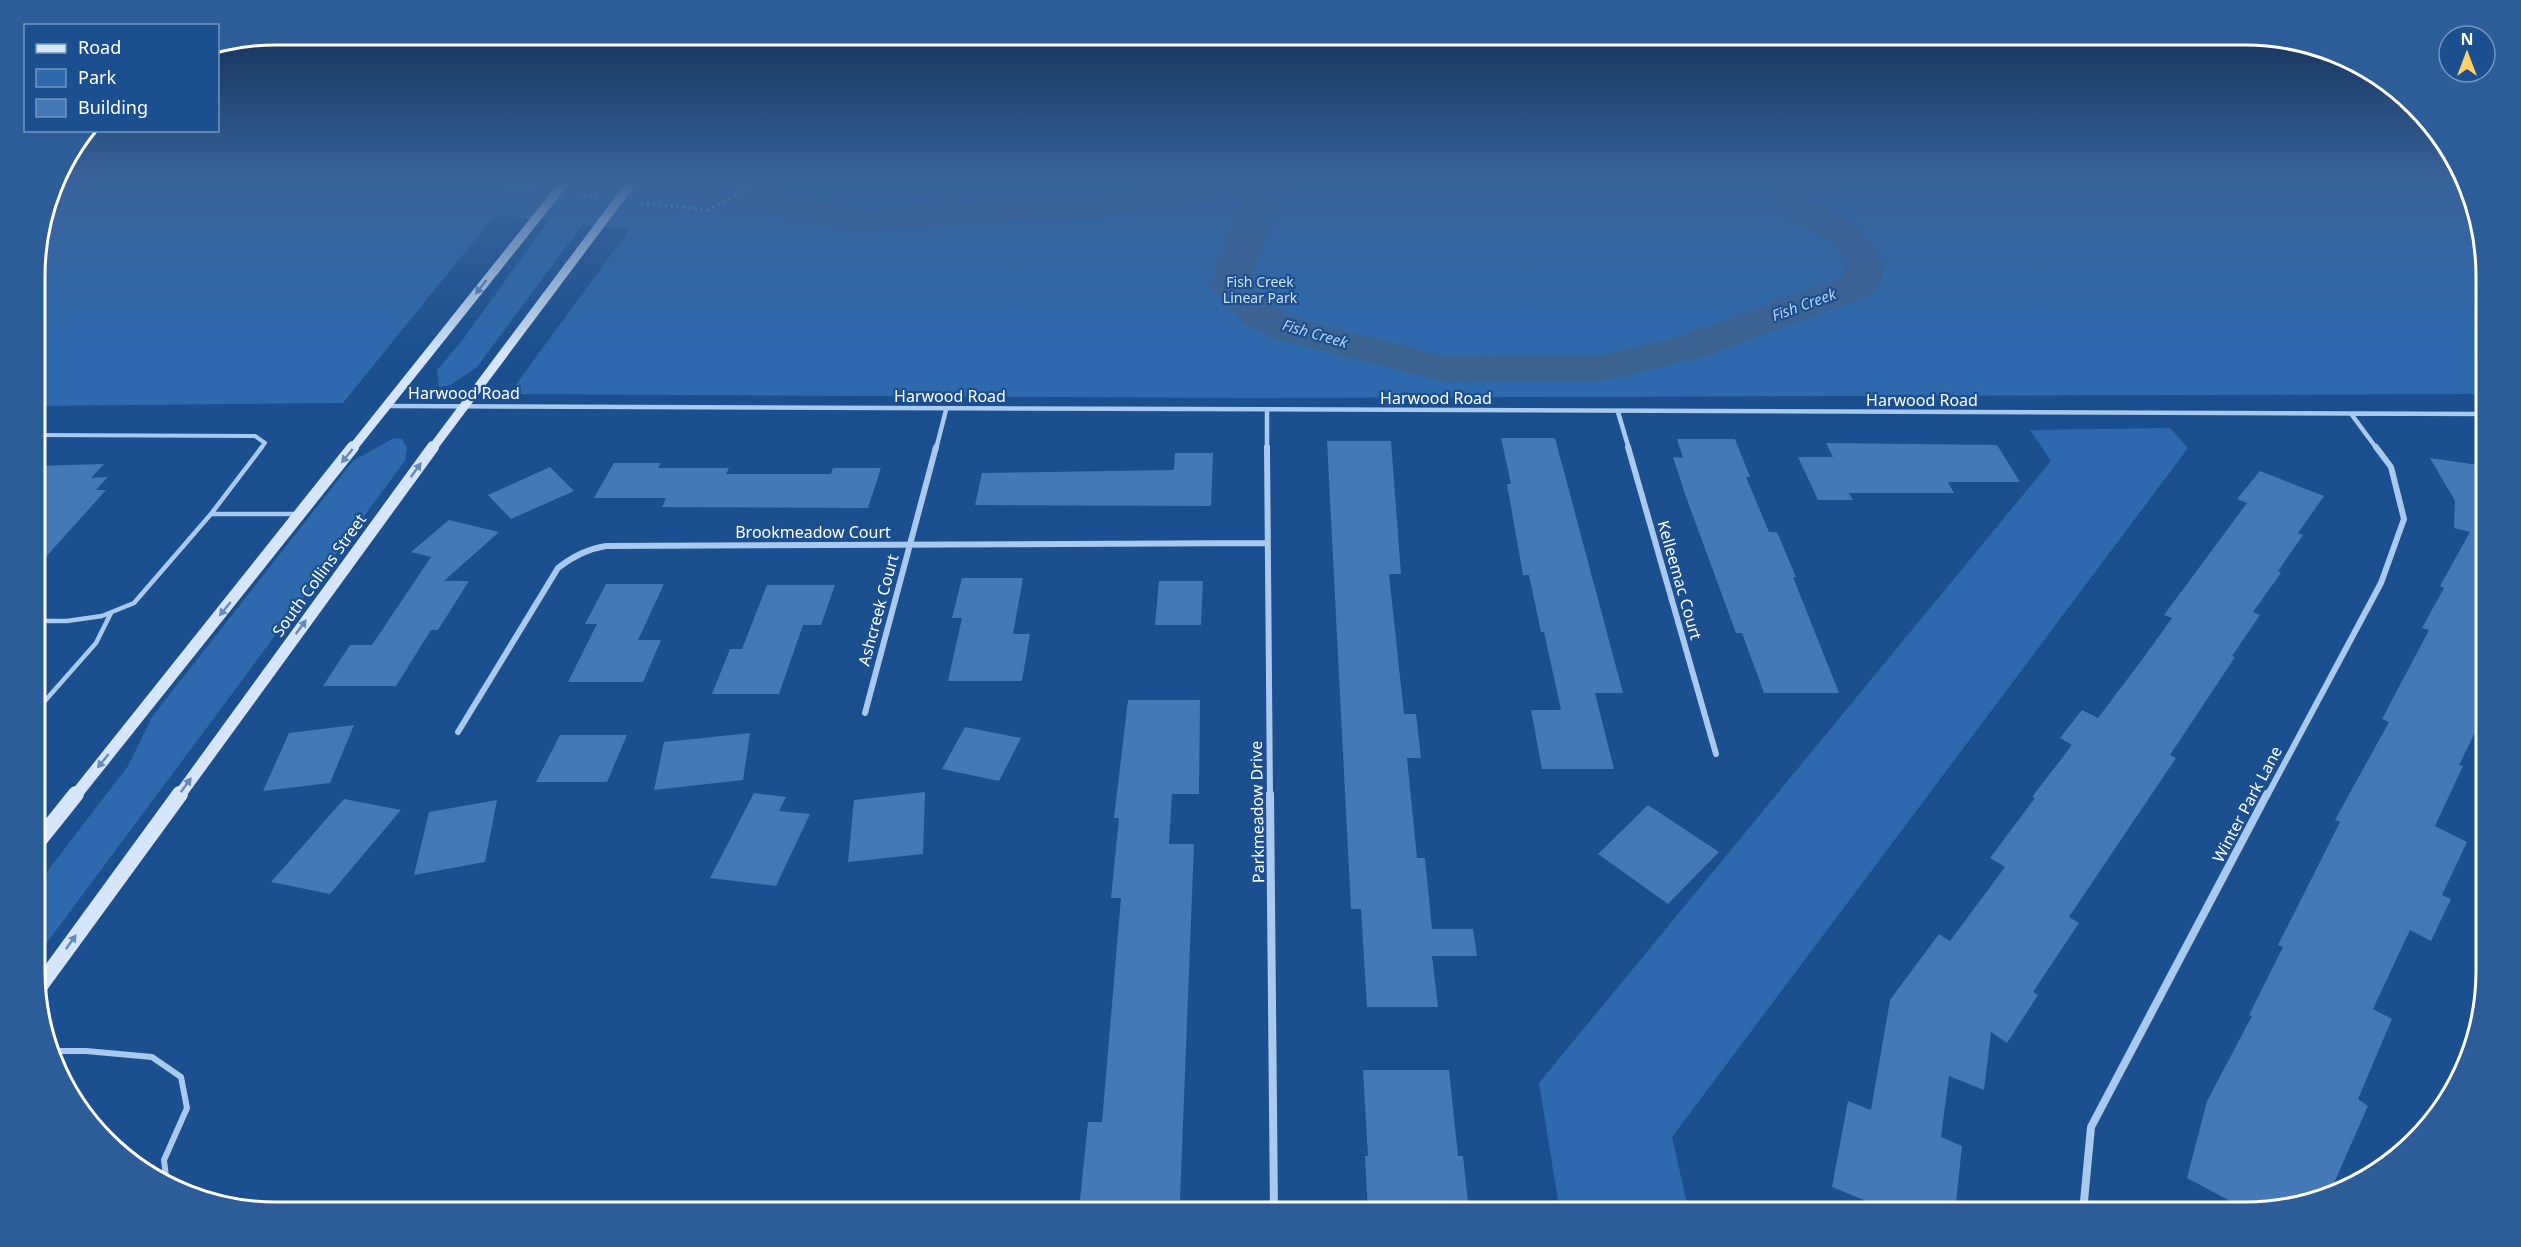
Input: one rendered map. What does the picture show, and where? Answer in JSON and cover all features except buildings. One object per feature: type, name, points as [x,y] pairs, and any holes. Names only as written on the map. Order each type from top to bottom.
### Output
[{"type":"main road","points":[[45,833],[518,240]]},
{"type":"main road","name":"South Collins Street","points":[[45,979],[463,406],[589,240]]},
{"type":"street","name":"Harwood Road","points":[[387,406],[946,410],[2476,414]]},
{"type":"street","name":"Ashcreek Court","points":[[865,713],[946,410]]},
{"type":"street","name":"Parkmeadow Drive","points":[[1267,411],[1274,1202]]},
{"type":"street","name":"Kelleemac Court","points":[[1618,412],[1716,754]]},
{"type":"street","name":"Winter Park Lane","points":[[2084,1202],[2091,1127],[2381,583],[2404,519],[2391,467],[2352,415]]},
{"type":"street","name":"Brookmeadow Court","points":[[458,732],[558,568],[573,555],[588,548],[606,546],[1268,543]]},
{"type":"lane","points":[[45,435],[255,436],[265,443],[211,514],[134,603],[111,613],[67,621],[45,621]]},
{"type":"lane","points":[[211,514],[300,514]]},
{"type":"lane","points":[[45,701],[96,643],[111,613]]},
{"type":"lane","points":[[60,1051],[86,1051],[152,1058],[181,1077],[187,1108],[164,1160],[166,1173]]},
{"type":"green space","name":"Fish Creek Linear Park","points":[[48,240],[475,240],[343,403],[45,406],[45,261]]},
{"type":"green space","name":"Fish Creek Linear Park","points":[[534,240],[571,240],[477,367],[450,385],[439,387],[437,370],[464,338]]},
{"type":"green space","name":"Fish Creek Linear Park","points":[[622,240],[2473,240],[2476,261],[2476,394],[1237,398],[509,394]]},
{"type":"green space","points":[[2170,428],[2188,448],[1672,1137],[1687,1202],[1558,1202],[1539,1083],[2051,461],[2030,430]]},
{"type":"green space","points":[[394,438],[402,439],[407,448],[405,461],[45,945],[45,874],[128,766],[152,717],[353,461]]},
{"type":"waterway","name":"Fish Creek","points":[[1246,240],[1229,285],[1258,314],[1287,329],[1444,369],[1602,368],[1688,348],[1861,284],[1865,260],[1850,240]]}]
